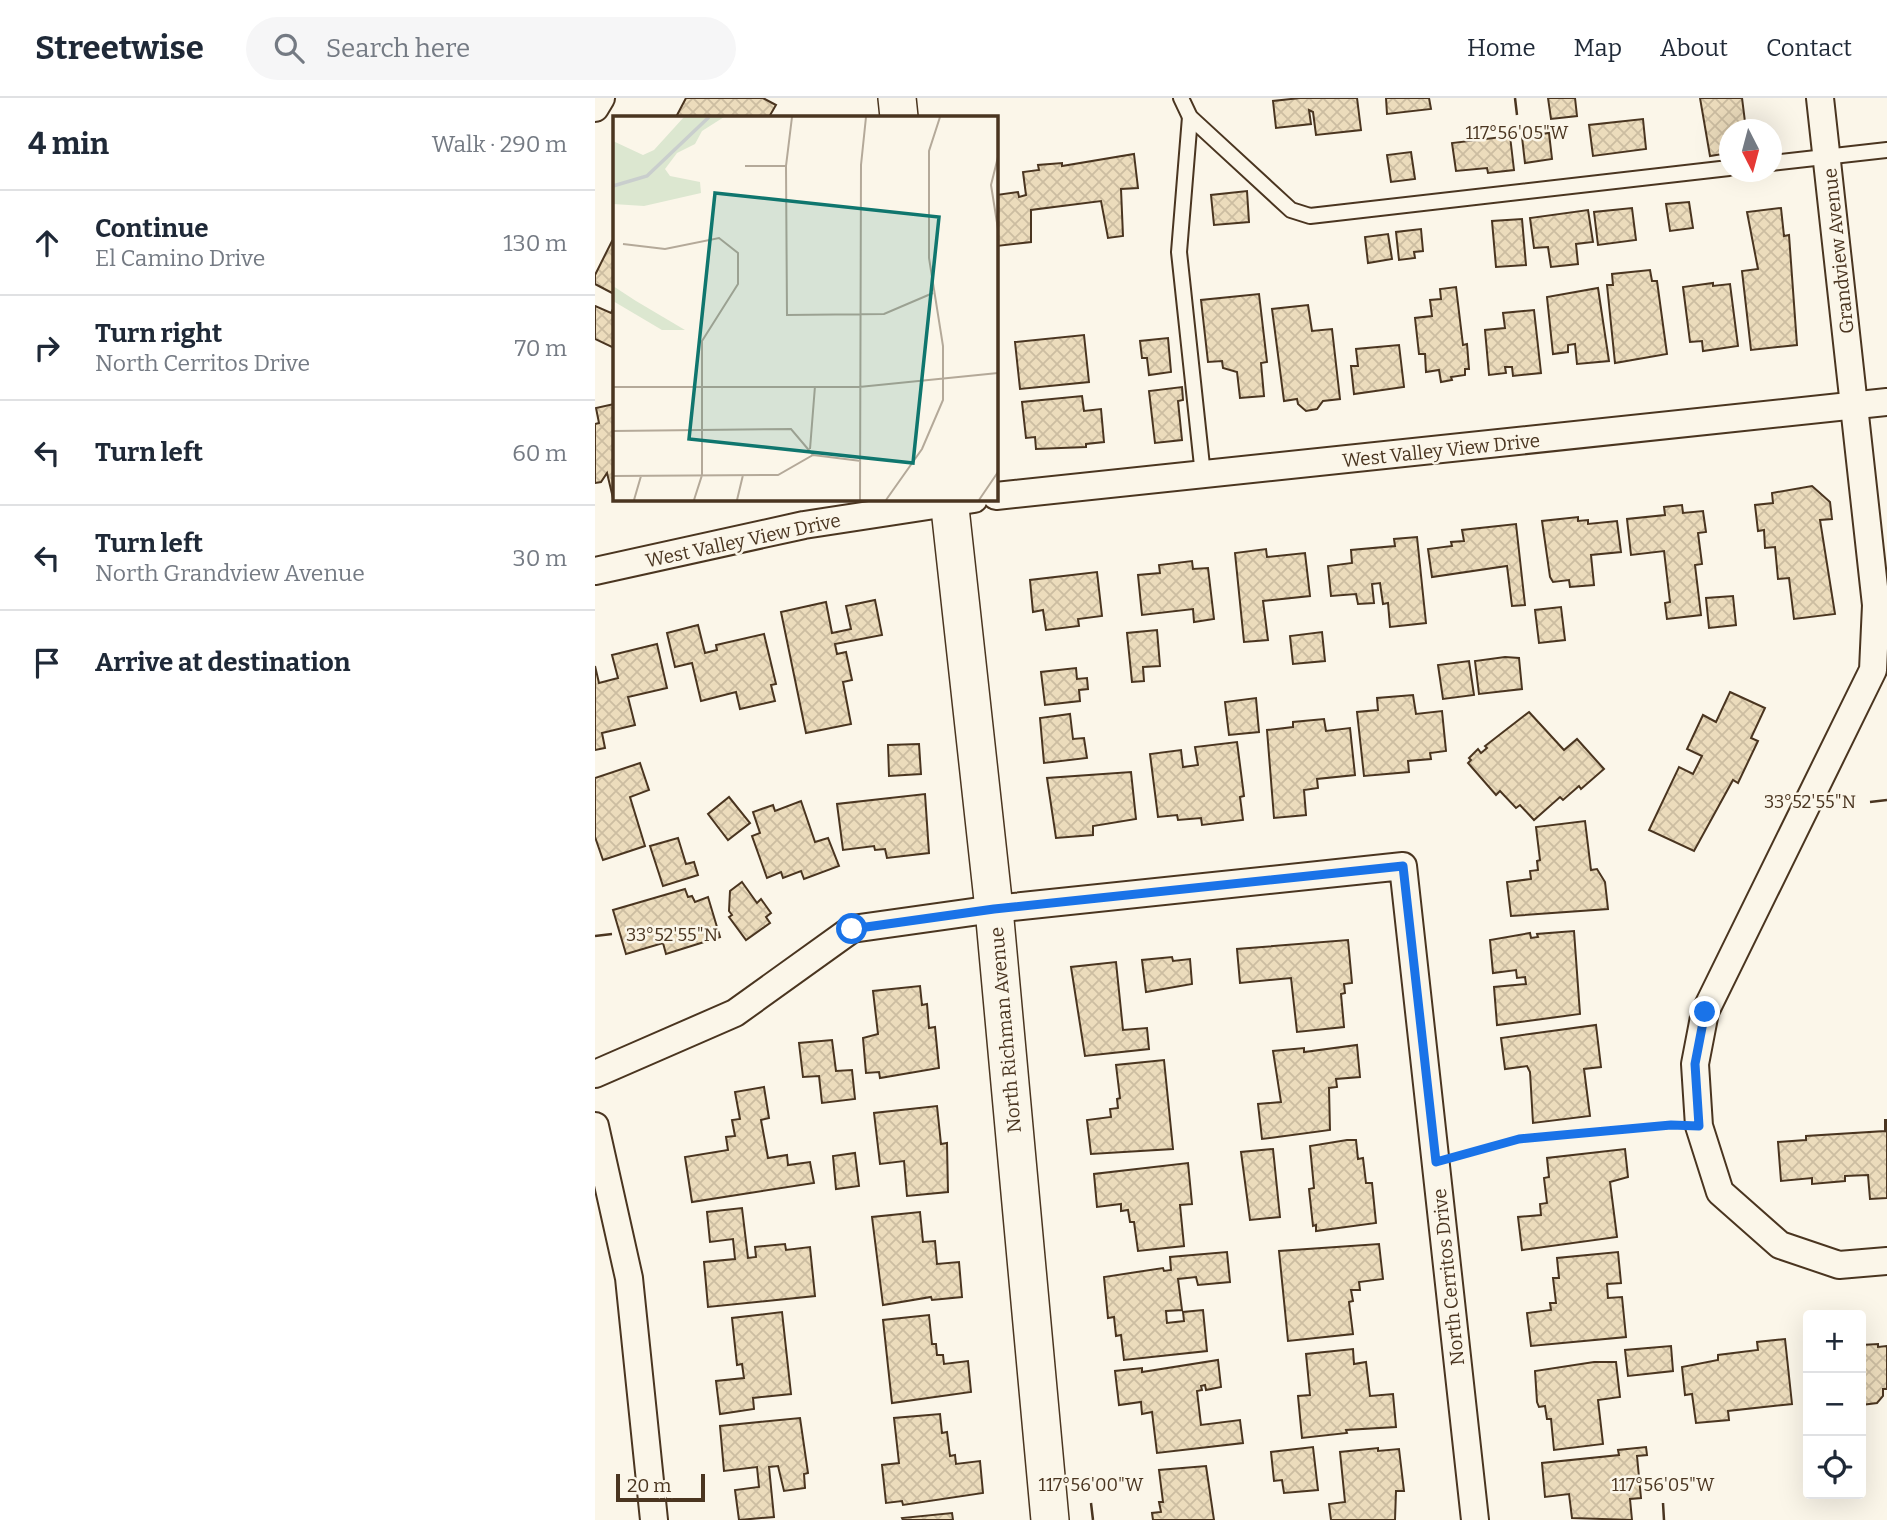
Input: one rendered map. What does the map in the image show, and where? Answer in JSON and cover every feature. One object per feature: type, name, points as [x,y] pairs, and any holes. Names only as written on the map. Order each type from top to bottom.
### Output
[{"type":"street","points":[[595,108],[601,98]]},
{"type":"street","points":[[897,98],[899,116]]},
{"type":"street","name":"Grandview Avenue","points":[[1820,98],[1876,605],[1873,670],[1705,1012],[1695,1064],[1699,1126],[1720,1192],[1780,1245],[1839,1265],[1887,1261]]},
{"type":"street","name":"West Valley View Drive","points":[[997,496],[1887,402]]},
{"type":"street","name":"West Valley View Drive","points":[[595,571],[804,525],[957,500]]},
{"type":"street","name":"North Richman Avenue","points":[[957,500],[1050,1520]]},
{"type":"street","name":"North Cerritos Drive","points":[[994,909],[1403,866],[1475,1520]]},
{"type":"street","points":[[595,1074],[735,1013],[852,929],[994,909]]},
{"type":"street","points":[[595,1126],[629,1278],[654,1520]]},
{"type":"lane","points":[[1181,98],[1190,117],[1291,211],[1310,216],[1719,169]]},
{"type":"lane","points":[[1190,117],[1179,252],[1203,475]]},
{"type":"lane","points":[[1782,162],[1887,150]]},
{"type":"path","points":[[1436,1162],[1519,1139],[1671,1125],[1699,1126]]},
{"type":"building","points":[[686,98],[763,98],[776,105],[770,116],[677,116]]},
{"type":"building","points":[[1357,98],[1361,130],[1316,135],[1313,112],[1309,110],[1311,124],[1276,128],[1273,101]]},
{"type":"building","points":[[1386,98],[1429,98],[1431,109],[1387,114]]},
{"type":"building","points":[[1548,98],[1575,98],[1577,116],[1551,119]]},
{"type":"building","points":[[1700,98],[1742,98],[1745,119],[1719,119],[1719,155],[1710,156]]},
{"type":"building","points":[[1643,119],[1646,149],[1593,156],[1589,125]]},
{"type":"building","points":[[1549,133],[1552,159],[1525,163],[1522,137]]},
{"type":"building","points":[[1510,136],[1514,170],[1488,173],[1487,168],[1456,171],[1452,143]]},
{"type":"building","points":[[1411,152],[1415,179],[1391,182],[1387,155]]},
{"type":"building","points":[[1134,154],[1138,188],[1121,189],[1123,236],[1108,238],[1101,201],[1031,210],[1031,242],[997,246],[997,195],[1018,192],[1019,197],[1026,195],[1023,172],[1039,170],[1038,165],[1062,163],[1062,166]]},
{"type":"building","points":[[1247,191],[1249,222],[1214,225],[1211,195]]},
{"type":"building","points":[[1689,202],[1693,228],[1670,231],[1666,204]]},
{"type":"building","points":[[1632,208],[1636,240],[1598,245],[1594,212]]},
{"type":"building","points":[[1781,208],[1784,236],[1789,235],[1797,345],[1751,350],[1742,271],[1758,269],[1747,212]]},
{"type":"building","points":[[1588,210],[1593,242],[1576,244],[1578,264],[1551,267],[1548,247],[1534,248],[1530,218]]},
{"type":"building","points":[[1522,219],[1526,265],[1496,267],[1492,221]]},
{"type":"building","points":[[1421,229],[1423,251],[1414,252],[1415,258],[1399,260],[1396,232]]},
{"type":"building","points":[[1388,234],[1392,259],[1368,263],[1365,237]]},
{"type":"building","points":[[613,242],[613,293],[595,284],[595,275]]},
{"type":"building","points":[[1650,270],[1652,281],[1657,281],[1667,354],[1615,363],[1607,285],[1613,285],[1612,274]]},
{"type":"building","points":[[1713,283],[1713,286],[1730,284],[1738,346],[1703,351],[1702,341],[1690,342],[1683,287]]},
{"type":"building","points":[[1456,287],[1463,345],[1467,344],[1469,369],[1465,369],[1465,375],[1441,382],[1439,370],[1426,372],[1425,354],[1419,354],[1415,318],[1432,316],[1430,300],[1441,299],[1440,289]]},
{"type":"building","points":[[1598,288],[1609,361],[1577,364],[1575,344],[1568,345],[1568,352],[1553,354],[1547,297]]},
{"type":"building","points":[[1259,294],[1267,362],[1261,363],[1264,396],[1240,398],[1237,372],[1223,368],[1222,361],[1208,362],[1201,300]]},
{"type":"building","points":[[1308,305],[1312,331],[1332,329],[1340,399],[1323,401],[1317,409],[1306,411],[1298,404],[1297,399],[1284,401],[1272,309]]},
{"type":"building","points":[[595,306],[611,313],[613,309],[613,348],[595,339]]},
{"type":"building","points":[[1534,310],[1541,373],[1513,376],[1512,367],[1505,367],[1506,373],[1489,375],[1485,330],[1505,328],[1503,313]]},
{"type":"building","points":[[1084,335],[1089,382],[1020,389],[1015,342]]},
{"type":"building","points":[[1168,338],[1171,372],[1149,375],[1147,358],[1142,358],[1140,341]]},
{"type":"building","points":[[1399,345],[1404,387],[1354,394],[1351,366],[1358,366],[1356,349]]},
{"type":"building","points":[[1182,387],[1183,400],[1178,401],[1182,440],[1155,443],[1149,391]]},
{"type":"building","points":[[1082,396],[1084,411],[1101,409],[1104,442],[1086,444],[1086,447],[1036,449],[1035,437],[1026,438],[1022,402]]},
{"type":"building","points":[[613,404],[613,498],[607,473],[601,482],[595,483],[595,424],[599,423],[596,408]]},
{"type":"building","points":[[1812,486],[1830,502],[1832,519],[1820,520],[1835,614],[1794,619],[1789,578],[1778,579],[1775,547],[1765,548],[1764,530],[1758,531],[1755,505],[1773,503],[1772,493]]},
{"type":"building","points":[[1682,505],[1683,513],[1703,511],[1706,532],[1698,533],[1702,564],[1695,565],[1701,615],[1667,619],[1665,603],[1670,602],[1664,551],[1631,555],[1627,519],[1665,515],[1664,507]]},
{"type":"building","points":[[1578,517],[1578,521],[1588,520],[1588,524],[1617,521],[1621,552],[1591,555],[1594,585],[1570,587],[1569,580],[1553,582],[1550,577],[1542,521]]},
{"type":"building","points":[[1516,524],[1525,605],[1512,606],[1507,566],[1432,577],[1428,549],[1452,546],[1451,542],[1464,541],[1462,530]]},
{"type":"building","points":[[1417,537],[1426,623],[1390,627],[1388,603],[1383,604],[1380,583],[1372,584],[1374,603],[1358,604],[1356,594],[1331,596],[1328,566],[1352,563],[1351,550],[1395,546],[1394,539]]},
{"type":"building","points":[[1266,549],[1267,557],[1305,553],[1310,596],[1263,601],[1268,640],[1244,642],[1235,553]]},
{"type":"building","points":[[1192,561],[1193,569],[1208,568],[1214,619],[1194,622],[1193,609],[1142,615],[1138,575],[1160,573],[1159,565]]},
{"type":"building","points":[[1097,572],[1102,616],[1078,619],[1079,626],[1046,630],[1043,610],[1033,612],[1030,580]]},
{"type":"building","points":[[1733,596],[1736,625],[1709,628],[1706,598]]},
{"type":"building","points":[[875,600],[882,635],[835,644],[837,654],[846,652],[852,680],[843,682],[851,724],[806,733],[781,612],[826,602],[832,633],[851,629],[846,606]]},
{"type":"building","points":[[1561,607],[1565,640],[1539,643],[1535,610]]},
{"type":"building","points":[[698,625],[705,653],[717,650],[716,645],[764,634],[776,684],[771,685],[775,701],[740,709],[736,692],[701,701],[692,663],[675,667],[667,633]]},
{"type":"building","points":[[1157,630],[1160,666],[1143,667],[1144,681],[1132,682],[1127,633]]},
{"type":"building","points":[[1322,632],[1325,661],[1293,664],[1290,636]]},
{"type":"building","points":[[657,644],[667,688],[628,697],[635,725],[602,733],[605,748],[595,750],[595,666],[599,683],[618,678],[612,655]]},
{"type":"building","points":[[1519,658],[1522,689],[1479,694],[1475,661]]},
{"type":"building","points":[[1469,661],[1474,695],[1443,699],[1438,665]]},
{"type":"building","points":[[1076,668],[1077,679],[1087,678],[1088,689],[1079,690],[1080,701],[1045,705],[1041,672]]},
{"type":"building","points":[[1730,692],[1765,708],[1751,738],[1758,741],[1738,783],[1733,780],[1694,851],[1649,830],[1679,767],[1693,774],[1702,756],[1687,749],[1703,715],[1716,722]]},
{"type":"building","points":[[1413,695],[1416,714],[1442,711],[1446,751],[1430,753],[1431,759],[1408,761],[1409,772],[1364,776],[1357,712],[1378,710],[1377,698]]},
{"type":"building","points":[[1256,698],[1259,732],[1229,735],[1225,702]]},
{"type":"building","points":[[1529,712],[1564,750],[1577,739],[1604,769],[1581,789],[1579,786],[1563,800],[1560,797],[1534,820],[1520,805],[1516,808],[1500,791],[1496,795],[1468,763],[1478,749],[1481,753],[1487,748],[1485,746]]},
{"type":"building","points":[[1070,714],[1073,739],[1084,738],[1087,758],[1044,763],[1040,718]]},
{"type":"building","points":[[1324,719],[1326,731],[1350,728],[1355,775],[1317,779],[1318,788],[1304,790],[1306,815],[1274,818],[1267,730],[1293,727],[1293,722]]},
{"type":"building","points":[[1237,742],[1244,796],[1240,797],[1243,820],[1202,825],[1201,818],[1178,820],[1177,815],[1158,817],[1150,754],[1181,750],[1183,767],[1198,765],[1195,747]]},
{"type":"building","points":[[919,744],[921,774],[889,776],[888,745]]},
{"type":"building","points":[[640,763],[649,790],[630,797],[645,846],[603,860],[595,837],[595,778]]},
{"type":"building","points":[[1131,772],[1136,819],[1093,826],[1093,835],[1056,838],[1047,778]]},
{"type":"building","points":[[925,794],[929,853],[887,858],[885,849],[875,850],[874,846],[843,850],[837,804]]},
{"type":"building","points":[[729,797],[750,823],[728,840],[708,814]]},
{"type":"building","points":[[801,801],[815,842],[828,838],[839,866],[804,879],[801,871],[783,878],[781,872],[767,878],[752,836],[760,833],[753,812],[773,805],[775,811]]},
{"type":"building","points":[[1585,821],[1591,870],[1597,869],[1605,882],[1608,909],[1511,916],[1507,882],[1531,879],[1530,871],[1538,870],[1537,861],[1540,860],[1536,827]]},
{"type":"building","points":[[678,838],[686,864],[694,862],[698,875],[663,886],[650,846]]},
{"type":"building","points":[[742,882],[757,903],[761,899],[771,913],[766,917],[770,923],[746,940],[729,917],[732,915],[729,911],[730,891]]},
{"type":"building","points":[[685,889],[688,897],[692,896],[695,902],[708,897],[720,937],[666,954],[663,943],[626,954],[613,910]]},
{"type":"building","points":[[1574,931],[1580,1014],[1497,1025],[1494,987],[1526,984],[1525,977],[1517,978],[1516,970],[1493,973],[1490,940],[1530,933],[1531,938],[1538,937],[1537,934]]},
{"type":"building","points":[[1348,940],[1352,983],[1344,984],[1345,993],[1341,994],[1344,1027],[1297,1032],[1291,978],[1240,983],[1237,949]]},
{"type":"building","points":[[1172,957],[1173,961],[1190,959],[1192,984],[1146,992],[1142,960]]},
{"type":"building","points":[[1116,962],[1123,1030],[1147,1028],[1149,1049],[1085,1056],[1071,967]]},
{"type":"building","points":[[920,986],[922,1005],[927,1004],[929,1028],[935,1027],[939,1068],[880,1078],[879,1072],[866,1073],[863,1038],[878,1034],[873,991]]},
{"type":"building","points":[[1596,1025],[1601,1067],[1584,1069],[1590,1116],[1533,1123],[1530,1072],[1527,1066],[1505,1069],[1501,1038]]},
{"type":"building","points":[[832,1040],[836,1071],[852,1070],[855,1099],[822,1103],[819,1076],[803,1077],[799,1043]]},
{"type":"building","points":[[1357,1045],[1360,1077],[1336,1079],[1337,1087],[1329,1088],[1330,1130],[1262,1139],[1258,1104],[1281,1102],[1273,1051],[1304,1048],[1304,1052]]},
{"type":"building","points":[[1164,1060],[1173,1149],[1091,1154],[1087,1120],[1111,1117],[1110,1109],[1118,1108],[1117,1099],[1120,1098],[1116,1065]]},
{"type":"building","points":[[764,1087],[769,1118],[761,1120],[768,1158],[787,1155],[788,1165],[810,1162],[814,1183],[692,1202],[685,1157],[728,1150],[726,1137],[735,1136],[732,1120],[740,1119],[735,1092]]},
{"type":"building","points":[[937,1106],[941,1144],[947,1143],[948,1192],[907,1196],[904,1161],[880,1164],[874,1113]]},
{"type":"building","points":[[1885,1120],[1887,1198],[1870,1199],[1868,1175],[1845,1176],[1845,1181],[1812,1184],[1812,1178],[1781,1181],[1778,1142],[1806,1140],[1806,1136],[1885,1131]]},
{"type":"building","points":[[1356,1140],[1358,1159],[1363,1158],[1366,1183],[1372,1183],[1376,1223],[1316,1231],[1316,1225],[1313,1226],[1309,1189],[1314,1188],[1310,1146]]},
{"type":"building","points":[[1273,1149],[1280,1217],[1250,1220],[1241,1152]]},
{"type":"building","points":[[1625,1149],[1628,1177],[1610,1182],[1617,1237],[1522,1250],[1518,1217],[1541,1215],[1540,1204],[1547,1203],[1544,1178],[1549,1177],[1547,1158]]},
{"type":"building","points":[[855,1153],[859,1186],[836,1189],[833,1156]]},
{"type":"building","points":[[1188,1163],[1192,1204],[1180,1205],[1184,1246],[1138,1251],[1134,1222],[1130,1222],[1128,1210],[1121,1211],[1121,1204],[1097,1207],[1094,1174]]},
{"type":"building","points":[[742,1208],[748,1258],[756,1257],[755,1247],[785,1244],[786,1250],[810,1247],[815,1296],[708,1307],[704,1262],[735,1259],[733,1239],[710,1242],[707,1212]]},
{"type":"building","points":[[920,1212],[923,1242],[935,1241],[937,1264],[959,1262],[962,1297],[932,1300],[931,1297],[883,1305],[872,1217]]},
{"type":"building","points":[[1379,1244],[1383,1279],[1359,1282],[1360,1290],[1351,1290],[1353,1301],[1349,1302],[1353,1334],[1288,1341],[1279,1251]]},
{"type":"building","points":[[1227,1252],[1230,1282],[1198,1285],[1196,1277],[1178,1279],[1182,1310],[1166,1311],[1167,1323],[1184,1321],[1183,1312],[1203,1310],[1207,1351],[1124,1360],[1121,1335],[1116,1336],[1114,1317],[1108,1318],[1104,1277],[1163,1268],[1164,1271],[1171,1270],[1170,1257]]},
{"type":"building","points":[[1618,1252],[1621,1283],[1607,1284],[1608,1298],[1622,1297],[1626,1337],[1531,1346],[1527,1313],[1551,1310],[1550,1303],[1556,1303],[1553,1278],[1559,1278],[1557,1258]]},
{"type":"building","points":[[782,1312],[791,1394],[753,1398],[754,1409],[720,1414],[716,1381],[744,1378],[742,1364],[737,1365],[732,1318]]},
{"type":"building","points":[[929,1315],[932,1344],[936,1344],[937,1355],[943,1355],[944,1364],[968,1361],[971,1392],[892,1403],[883,1320]]},
{"type":"building","points":[[1785,1339],[1792,1404],[1728,1411],[1729,1420],[1696,1423],[1692,1394],[1685,1395],[1682,1367],[1718,1360],[1718,1355],[1758,1350],[1757,1342]]},
{"type":"building","points":[[1866,1345],[1887,1346],[1887,1389],[1883,1389],[1883,1396],[1877,1403],[1866,1404],[1866,1373]]},
{"type":"building","points":[[1671,1346],[1673,1371],[1628,1376],[1625,1350]]},
{"type":"building","points":[[1353,1349],[1354,1364],[1366,1362],[1370,1396],[1393,1394],[1396,1427],[1346,1430],[1347,1433],[1302,1438],[1298,1396],[1310,1395],[1306,1354]]},
{"type":"building","points":[[1218,1360],[1221,1387],[1206,1390],[1205,1385],[1201,1386],[1202,1390],[1197,1391],[1201,1425],[1240,1420],[1243,1443],[1157,1453],[1152,1412],[1142,1414],[1141,1402],[1119,1405],[1115,1371],[1142,1368],[1142,1372]]},
{"type":"building","points":[[1594,1362],[1616,1362],[1620,1397],[1598,1400],[1603,1444],[1554,1450],[1551,1419],[1547,1419],[1545,1406],[1539,1407],[1537,1402],[1535,1371]]},
{"type":"building","points":[[940,1414],[942,1433],[947,1432],[950,1456],[955,1455],[956,1464],[980,1461],[983,1493],[903,1505],[902,1501],[886,1503],[882,1465],[899,1463],[894,1418]]},
{"type":"building","points":[[800,1418],[808,1473],[804,1474],[805,1488],[784,1491],[778,1466],[769,1467],[774,1517],[739,1520],[735,1490],[759,1487],[757,1467],[724,1471],[720,1426]]},
{"type":"building","points":[[1313,1447],[1318,1490],[1284,1493],[1282,1480],[1274,1481],[1271,1452]]},
{"type":"building","points":[[1646,1447],[1647,1455],[1637,1456],[1641,1498],[1630,1499],[1632,1520],[1572,1518],[1569,1494],[1545,1497],[1542,1463],[1619,1455],[1618,1450]]},
{"type":"building","points":[[1378,1448],[1378,1451],[1399,1449],[1404,1491],[1396,1491],[1395,1520],[1331,1520],[1329,1504],[1345,1502],[1340,1452]]},
{"type":"building","points":[[1206,1466],[1214,1520],[1153,1520],[1152,1513],[1161,1512],[1159,1502],[1163,1502],[1159,1470]]},
{"type":"building","points":[[952,1513],[953,1520],[902,1518]]},
{"type":"route","points":[[852,929],[994,909],[1403,866],[1436,1162],[1519,1139],[1671,1125],[1699,1126],[1695,1064],[1705,1012]]}]
